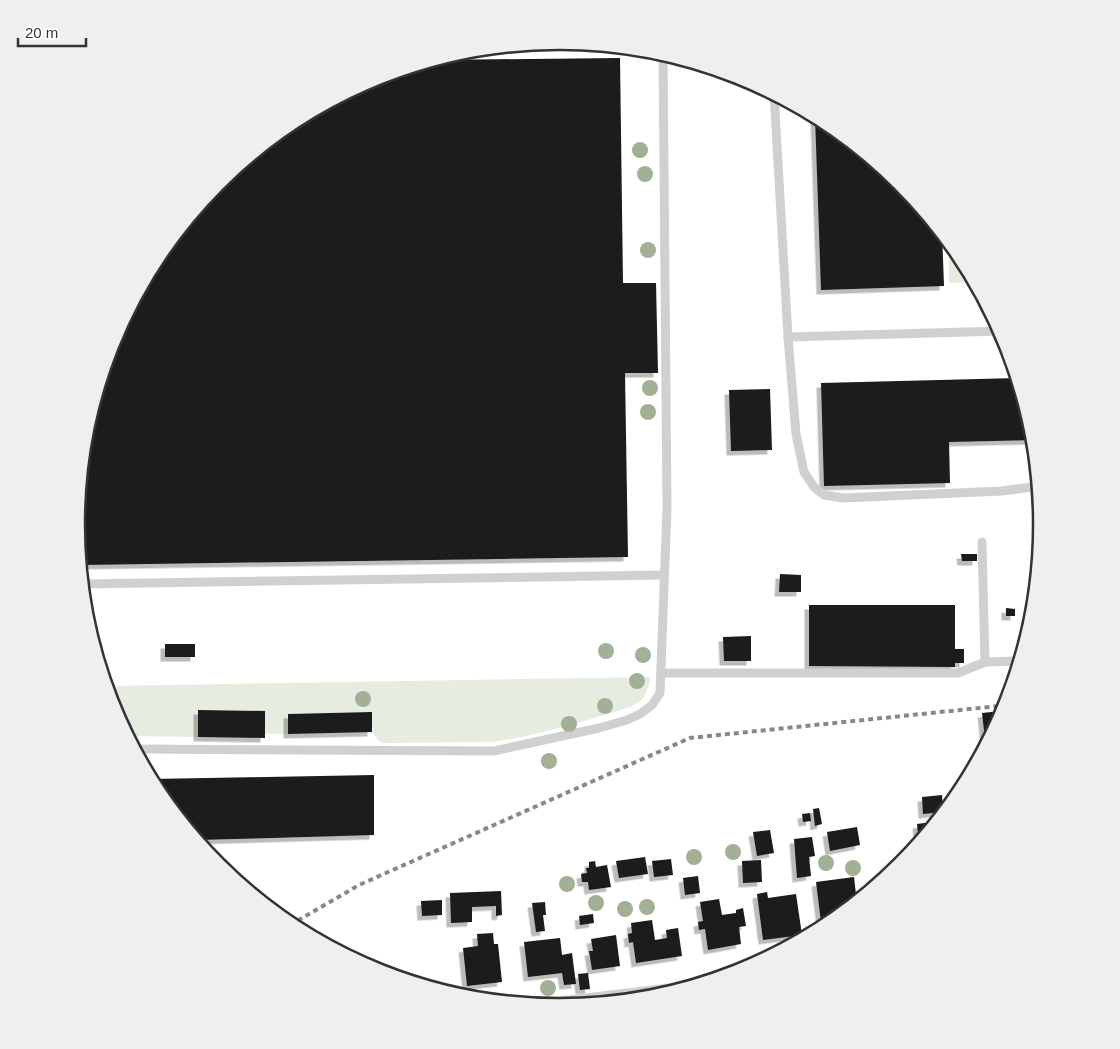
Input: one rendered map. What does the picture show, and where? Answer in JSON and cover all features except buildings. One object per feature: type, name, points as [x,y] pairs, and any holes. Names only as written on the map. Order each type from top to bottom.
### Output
[{"type":"lane","points":[[143,750],[494,751],[599,728],[627,720],[652,706],[660,693],[667,498],[664,62]]},
{"type":"lane","points":[[774,101],[788,337],[796,434],[804,472],[814,487],[824,495],[843,498],[1002,491],[1032,487]]},
{"type":"lane","points":[[788,337],[993,331]]},
{"type":"lane","points":[[982,542],[986,662]]},
{"type":"lane","points":[[90,584],[664,575]]},
{"type":"lane","points":[[661,672],[958,673],[986,662],[1014,661]]},
{"type":"shaded area","points":[[949,253],[968,282],[949,283]]},
{"type":"shaded area","points":[[650,677],[650,683],[644,697],[630,707],[575,724],[523,737],[490,742],[383,743],[374,734],[371,712],[288,714],[288,734],[265,734],[265,711],[199,710],[198,737],[135,736],[114,686]]},
{"type":"railway","points":[[298,920],[359,885],[690,738],[998,706]]}]
